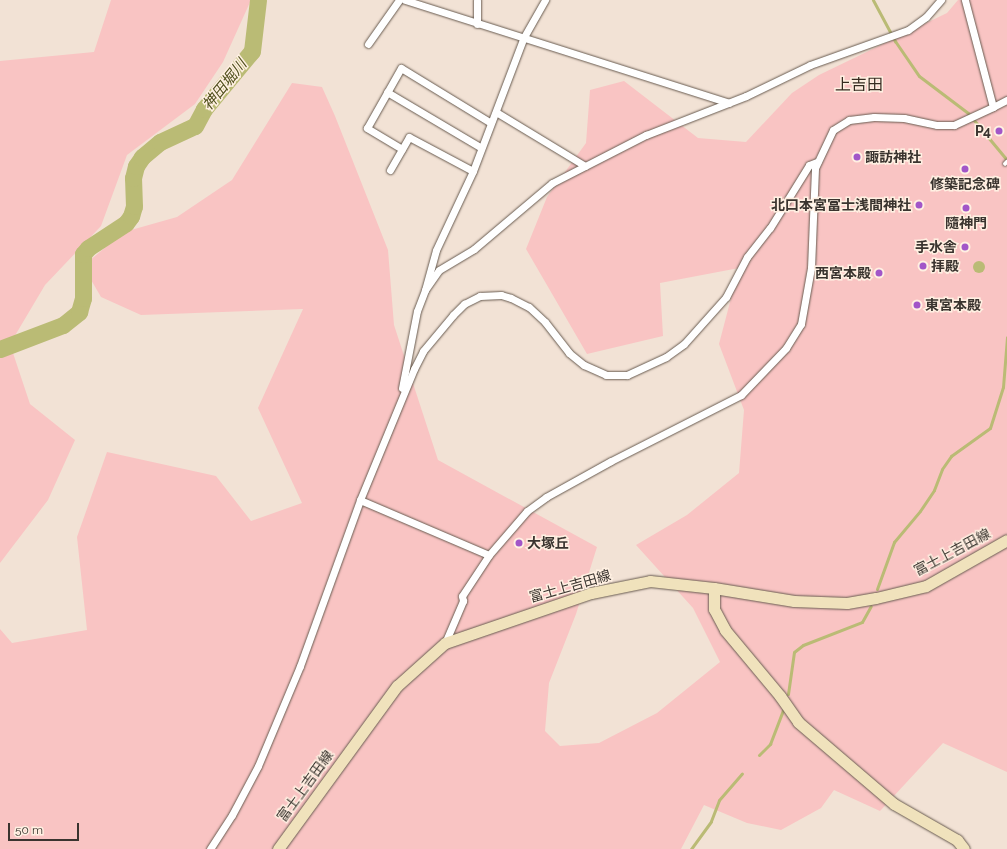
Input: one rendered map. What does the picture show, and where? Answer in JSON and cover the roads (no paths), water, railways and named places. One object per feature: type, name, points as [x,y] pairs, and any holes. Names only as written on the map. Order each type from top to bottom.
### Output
[{"type":"main road","name":"富士上吉田線","points":[[278,849],[397,686],[445,643],[591,593],[650,581],[714,588],[794,601],[847,603],[926,586],[1007,540]]},
{"type":"main road","points":[[714,588],[714,609],[725,630],[780,696],[798,722],[894,804],[957,840],[964,849]]},
{"type":"street","points":[[368,44],[399,0]]},
{"type":"street","points":[[405,0],[729,103]]},
{"type":"street","points":[[477,24],[478,0]]},
{"type":"street","points":[[399,404],[417,311],[425,290],[436,250],[473,170],[480,147],[496,112],[524,37],[546,0]]},
{"type":"street","points":[[425,290],[439,270],[474,249],[552,183],[646,135],[729,103],[810,65],[898,34],[926,17],[941,0]]},
{"type":"street","points":[[965,0],[994,107]]},
{"type":"street","points":[[402,149],[367,128],[402,68],[491,123]]},
{"type":"street","points":[[387,92],[480,147]]},
{"type":"street","points":[[445,643],[463,601],[462,596],[490,555],[527,511],[546,497],[611,461],[741,395],[786,348],[801,324],[807,294],[814,239],[817,162],[833,130],[849,120],[874,117],[904,118],[946,126],[965,120],[1007,100]]},
{"type":"street","points":[[496,112],[585,166]]},
{"type":"street","points":[[390,170],[410,137],[473,170]]},
{"type":"street","points":[[210,849],[232,815],[258,766],[300,666],[360,500],[399,404],[423,351],[464,304],[480,296],[502,295],[529,307],[545,322],[569,353],[584,365],[606,375],[627,375],[666,357],[684,344],[726,296],[748,257],[770,228],[809,165],[817,162]]},
{"type":"street","points":[[360,500],[490,555]]},
{"type":"waterway","name":"神田堀川","points":[[0,349],[63,325],[79,312],[83,298],[83,254],[88,248],[126,223],[131,216],[134,206],[133,178],[136,166],[142,157],[160,142],[195,126],[204,109],[252,51],[258,0]]},
{"type":"waterway","points":[[873,0],[895,41],[919,76],[968,113],[1007,160]]},
{"type":"waterway","points":[[877,589],[894,542],[920,511],[934,490],[942,469],[951,456],[990,428],[1003,387],[1007,337]]},
{"type":"waterway","points":[[788,694],[794,652],[803,645],[862,622],[871,606]]},
{"type":"waterway","points":[[759,755],[770,744],[783,710]]},
{"type":"waterway","points":[[691,849],[711,821],[719,800],[742,774]]},
{"type":"place","name":"P4","points":[[999,131]]},
{"type":"place","name":"諏訪神社","points":[[857,157]]},
{"type":"place","name":"修築記念碑","points":[[965,169]]},
{"type":"place","name":"北口本宮冨士浅間神社","points":[[919,205]]},
{"type":"place","name":"隨神門","points":[[966,208]]},
{"type":"place","name":"手水舎","points":[[965,247]]},
{"type":"place","name":"拝殿","points":[[923,266]]},
{"type":"place","name":"西宮本殿","points":[[879,273]]},
{"type":"place","name":"東宮本殿","points":[[917,305]]},
{"type":"place","name":"大塚丘","points":[[519,543]]},
{"type":"district","name":"上吉田","points":[[859,85]]}]
